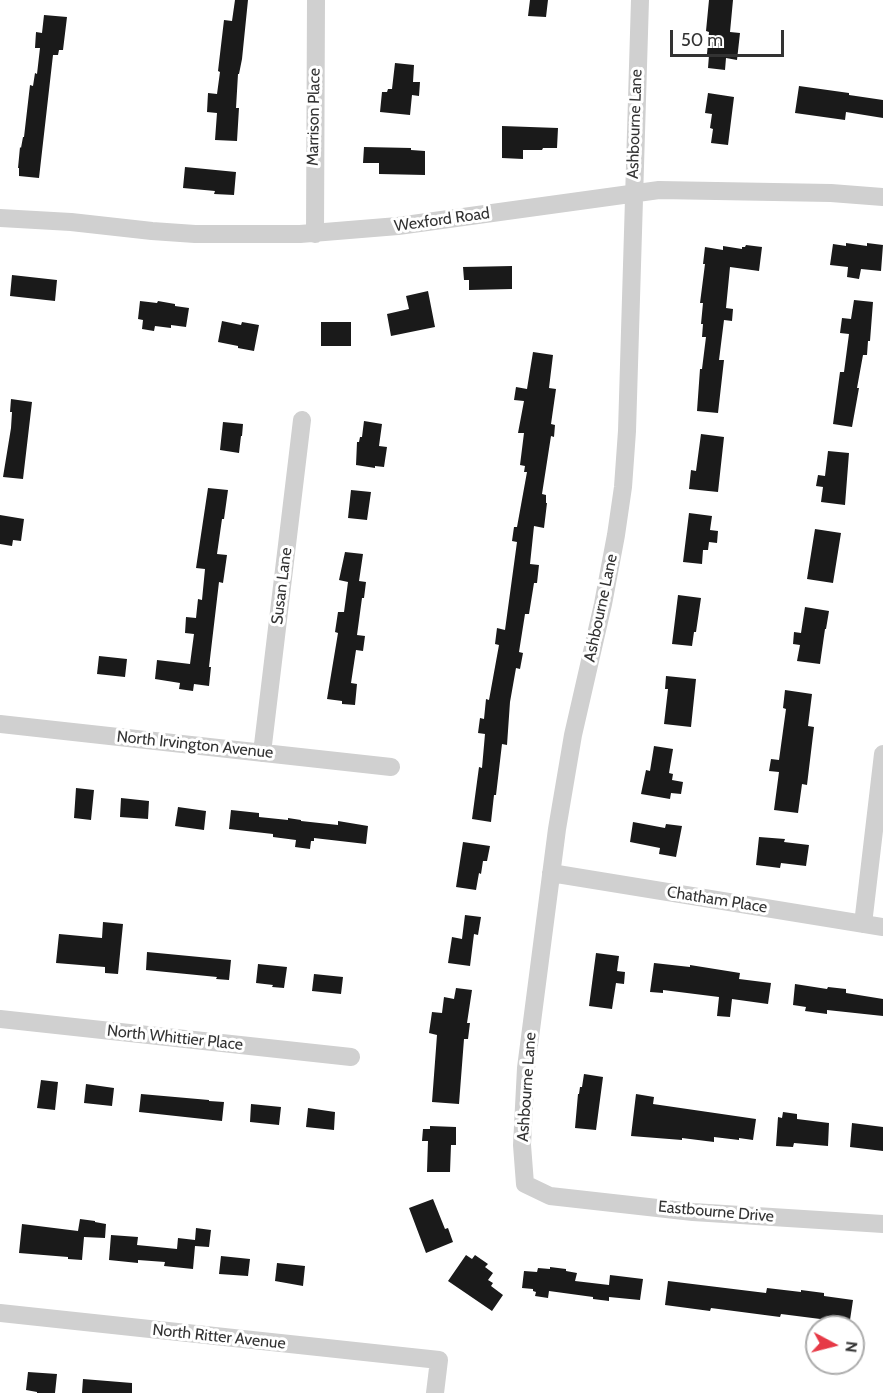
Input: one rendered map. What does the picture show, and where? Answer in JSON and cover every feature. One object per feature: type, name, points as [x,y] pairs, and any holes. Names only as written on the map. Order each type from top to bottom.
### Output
[{"type":"street","name":"Marrison Place","points":[[315,234],[316,0]]},
{"type":"street","name":"Ashbourne Lane","points":[[550,1196],[525,1184],[522,1145],[526,1068],[551,873],[573,735],[609,576],[623,487],[627,431],[640,0]]},
{"type":"street","name":"Wexford Road","points":[[0,218],[71,222],[195,234],[315,234],[398,226],[659,190],[883,197]]},
{"type":"street","name":"Susan Lane","points":[[261,753],[302,420]]},
{"type":"street","name":"North Irvington Avenue","points":[[0,724],[391,767]]},
{"type":"street","points":[[863,924],[883,754]]},
{"type":"street","name":"Chatham Place","points":[[551,873],[883,927]]},
{"type":"street","name":"North Whittier Place","points":[[0,1019],[351,1057]]},
{"type":"street","name":"Eastbourne Drive","points":[[550,1196],[693,1212],[883,1224]]},
{"type":"street","name":"North Ritter Avenue","points":[[0,1314],[439,1360],[435,1393]]},
{"type":"building","points":[[235,0],[248,0],[242,59],[238,74],[237,141],[215,140],[217,113],[207,112],[208,93],[217,94],[224,20],[232,21]]},
{"type":"building","points":[[530,0],[548,0],[546,17],[528,16]]},
{"type":"building","points":[[709,0],[733,0],[730,32],[740,33],[737,60],[726,58],[725,70],[708,68],[709,32],[706,31]]},
{"type":"building","points":[[44,15],[67,17],[63,50],[59,50],[58,55],[53,55],[39,178],[19,176],[18,168],[30,85],[33,86],[35,73],[37,74],[40,48],[35,48],[36,32],[42,33]]},
{"type":"building","points":[[395,63],[414,65],[413,82],[420,82],[419,96],[412,95],[410,115],[380,112],[382,92],[392,89]]},
{"type":"building","points":[[799,86],[883,100],[883,118],[846,112],[845,120],[795,113]]},
{"type":"building","points":[[708,93],[734,97],[728,145],[711,143],[712,114],[705,113]]},
{"type":"building","points":[[502,126],[558,128],[557,148],[523,150],[523,159],[502,158]]},
{"type":"building","points":[[364,147],[411,148],[411,150],[425,151],[425,175],[379,174],[379,163],[363,163]]},
{"type":"building","points":[[185,167],[236,172],[234,195],[183,188]]},
{"type":"building","points":[[846,243],[867,246],[867,243],[883,245],[881,271],[861,269],[859,279],[847,277],[848,267],[830,265],[833,244],[846,246]]},
{"type":"building","points":[[746,245],[762,247],[759,271],[730,267],[726,308],[733,309],[732,321],[724,320],[719,360],[724,360],[718,413],[697,411],[700,369],[702,369],[706,337],[702,337],[703,303],[700,303],[705,247],[723,250],[723,246],[742,249]]},
{"type":"building","points":[[512,266],[512,289],[469,290],[469,280],[464,280],[463,267]]},
{"type":"building","points":[[12,275],[57,280],[55,301],[10,296]]},
{"type":"building","points":[[428,291],[435,327],[391,336],[387,314],[409,309],[406,296]]},
{"type":"building","points":[[854,300],[873,302],[870,341],[868,341],[867,355],[863,355],[852,427],[833,424],[840,372],[844,372],[849,334],[840,333],[842,318],[851,319]]},
{"type":"building","points":[[140,301],[157,303],[158,301],[189,308],[186,327],[171,325],[171,328],[155,326],[154,331],[142,329],[143,320],[138,319]]},
{"type":"building","points":[[222,321],[241,325],[242,322],[259,325],[254,351],[218,342]]},
{"type":"building","points":[[321,322],[351,322],[351,346],[321,346]]},
{"type":"building","points":[[533,352],[553,355],[549,388],[556,389],[551,424],[555,425],[554,437],[551,436],[542,494],[546,495],[547,503],[544,528],[534,526],[530,564],[539,565],[537,583],[534,583],[529,614],[525,614],[519,652],[523,653],[520,669],[516,668],[510,702],[507,745],[502,744],[491,822],[472,819],[479,767],[482,768],[485,734],[478,733],[480,718],[484,719],[486,699],[489,700],[499,645],[495,644],[497,628],[505,630],[517,542],[512,541],[514,527],[517,527],[527,472],[524,472],[525,466],[520,465],[524,433],[518,433],[524,401],[514,400],[516,387],[527,389]]},
{"type":"building","points":[[11,399],[32,402],[23,479],[3,477],[11,428]]},
{"type":"building","points":[[364,421],[382,424],[379,446],[387,447],[384,467],[356,465],[357,442],[362,437]]},
{"type":"building","points":[[223,422],[243,424],[239,453],[220,450]]},
{"type":"building","points":[[701,434],[724,437],[718,492],[689,489],[691,470],[696,471]]},
{"type":"building","points":[[828,451],[849,453],[845,505],[821,502],[823,487],[816,486],[818,475],[825,476]]},
{"type":"building","points":[[208,488],[228,490],[217,554],[227,555],[223,583],[219,582],[209,667],[211,667],[209,686],[194,684],[193,691],[179,689],[180,683],[155,679],[157,660],[190,664],[194,634],[185,633],[186,617],[196,618],[198,599],[202,600],[205,569],[196,568]]},
{"type":"building","points":[[351,490],[371,492],[367,520],[348,518]]},
{"type":"building","points":[[689,513],[712,516],[710,530],[718,531],[717,543],[709,542],[708,550],[703,550],[702,564],[683,562]]},
{"type":"building","points":[[0,515],[24,519],[21,541],[13,540],[12,546],[0,544]]},
{"type":"building","points":[[815,529],[841,533],[833,583],[807,579]]},
{"type":"building","points":[[345,552],[363,554],[359,581],[366,582],[357,635],[365,636],[363,651],[356,650],[351,683],[357,684],[355,705],[327,699],[338,633],[335,632],[338,612],[344,612],[348,582],[339,580]]},
{"type":"building","points":[[678,595],[701,598],[692,646],[672,644]]},
{"type":"building","points":[[805,607],[829,611],[820,664],[797,661],[800,645],[793,644],[794,632],[801,633]]},
{"type":"building","points":[[99,656],[127,659],[125,677],[97,674]]},
{"type":"building","points":[[666,676],[696,679],[691,727],[664,724],[668,689],[665,689]]},
{"type":"building","points":[[785,690],[812,694],[808,726],[814,727],[807,785],[802,784],[798,813],[774,810],[779,772],[769,771],[771,759],[779,760],[786,709],[783,708]]},
{"type":"building","points":[[654,746],[673,749],[669,773],[673,774],[672,780],[683,782],[681,794],[671,793],[670,799],[641,794],[646,770],[650,771]]},
{"type":"building","points":[[76,788],[94,790],[91,820],[74,818]]},
{"type":"building","points":[[121,798],[149,801],[148,819],[120,817]]},
{"type":"building","points":[[178,807],[206,811],[204,830],[175,826]]},
{"type":"building","points":[[231,810],[259,813],[259,817],[288,820],[288,818],[338,825],[338,821],[368,826],[366,844],[314,838],[310,849],[295,847],[296,840],[273,837],[273,834],[229,829]]},
{"type":"building","points":[[633,822],[665,828],[666,824],[682,826],[676,857],[659,854],[660,848],[630,842]]},
{"type":"building","points":[[759,837],[785,839],[784,842],[809,845],[806,866],[781,863],[780,868],[756,865]]},
{"type":"building","points":[[463,842],[490,846],[487,861],[483,861],[481,874],[479,873],[476,890],[456,887]]},
{"type":"building","points":[[465,915],[481,917],[478,935],[474,934],[470,966],[448,963],[452,937],[462,939]]},
{"type":"building","points":[[103,922],[123,924],[118,974],[105,973],[105,967],[56,963],[59,934],[102,938]]},
{"type":"building","points":[[147,952],[231,960],[229,980],[146,970]]},
{"type":"building","points":[[596,953],[619,956],[617,971],[625,972],[624,984],[616,983],[612,1009],[589,1006]]},
{"type":"building","points":[[654,963],[690,967],[690,965],[740,973],[739,979],[771,983],[768,1004],[732,999],[730,1017],[717,1016],[719,997],[663,990],[663,993],[650,992]]},
{"type":"building","points":[[258,964],[287,967],[284,988],[256,983]]},
{"type":"building","points":[[314,974],[343,977],[341,994],[312,991]]},
{"type":"building","points":[[795,984],[827,989],[828,987],[846,989],[846,993],[883,999],[883,1016],[827,1010],[827,1014],[805,1011],[806,1007],[793,1005]]},
{"type":"building","points":[[456,988],[472,990],[467,1023],[470,1023],[468,1039],[464,1039],[459,1104],[432,1102],[437,1035],[429,1033],[432,1012],[442,1013],[444,997],[454,999]]},
{"type":"building","points":[[584,1074],[603,1077],[596,1130],[575,1128],[578,1094],[582,1087]]},
{"type":"building","points":[[41,1080],[58,1082],[55,1110],[37,1108]]},
{"type":"building","points":[[86,1084],[114,1088],[112,1106],[84,1103]]},
{"type":"building","points":[[141,1094],[224,1102],[222,1121],[139,1112]]},
{"type":"building","points":[[636,1094],[654,1097],[653,1104],[756,1119],[753,1140],[714,1137],[714,1142],[631,1136]]},
{"type":"building","points":[[251,1104],[281,1107],[279,1125],[250,1122]]},
{"type":"building","points":[[308,1108],[335,1112],[334,1130],[306,1127]]},
{"type":"building","points":[[783,1112],[797,1114],[797,1119],[829,1123],[828,1146],[794,1143],[793,1147],[776,1146],[778,1117],[782,1118]]},
{"type":"building","points":[[852,1123],[883,1127],[883,1151],[850,1147]]},
{"type":"building","points":[[430,1126],[456,1127],[456,1145],[451,1145],[450,1172],[427,1172],[428,1141],[422,1141],[423,1129],[430,1129]]},
{"type":"building","points":[[433,1199],[453,1242],[426,1253],[409,1208]]},
{"type":"building","points":[[80,1219],[106,1224],[105,1238],[84,1237],[82,1260],[19,1253],[22,1224],[78,1231]]},
{"type":"building","points":[[196,1228],[211,1230],[209,1247],[195,1246],[193,1269],[164,1266],[165,1262],[138,1260],[138,1263],[109,1260],[111,1235],[138,1237],[137,1245],[177,1249],[178,1238],[195,1240]]},
{"type":"building","points":[[466,1255],[472,1259],[475,1255],[488,1264],[485,1267],[493,1273],[488,1280],[493,1283],[491,1286],[503,1295],[492,1311],[448,1281]]},
{"type":"building","points":[[221,1256],[250,1259],[248,1276],[219,1274]]},
{"type":"building","points":[[277,1263],[305,1266],[303,1286],[275,1281]]},
{"type":"building","points":[[550,1267],[577,1273],[575,1281],[609,1285],[610,1275],[643,1279],[640,1300],[609,1297],[609,1301],[549,1291],[548,1298],[535,1296],[536,1292],[533,1289],[522,1288],[524,1271],[537,1272],[538,1268],[550,1269]]},
{"type":"building","points":[[668,1281],[766,1293],[767,1288],[801,1292],[801,1290],[853,1300],[851,1315],[805,1315],[805,1317],[781,1314],[780,1317],[711,1308],[710,1311],[665,1305]]},
{"type":"building","points":[[28,1372],[57,1374],[55,1393],[37,1393],[26,1390]]},
{"type":"building","points":[[83,1379],[132,1383],[132,1393],[82,1393]]}]
